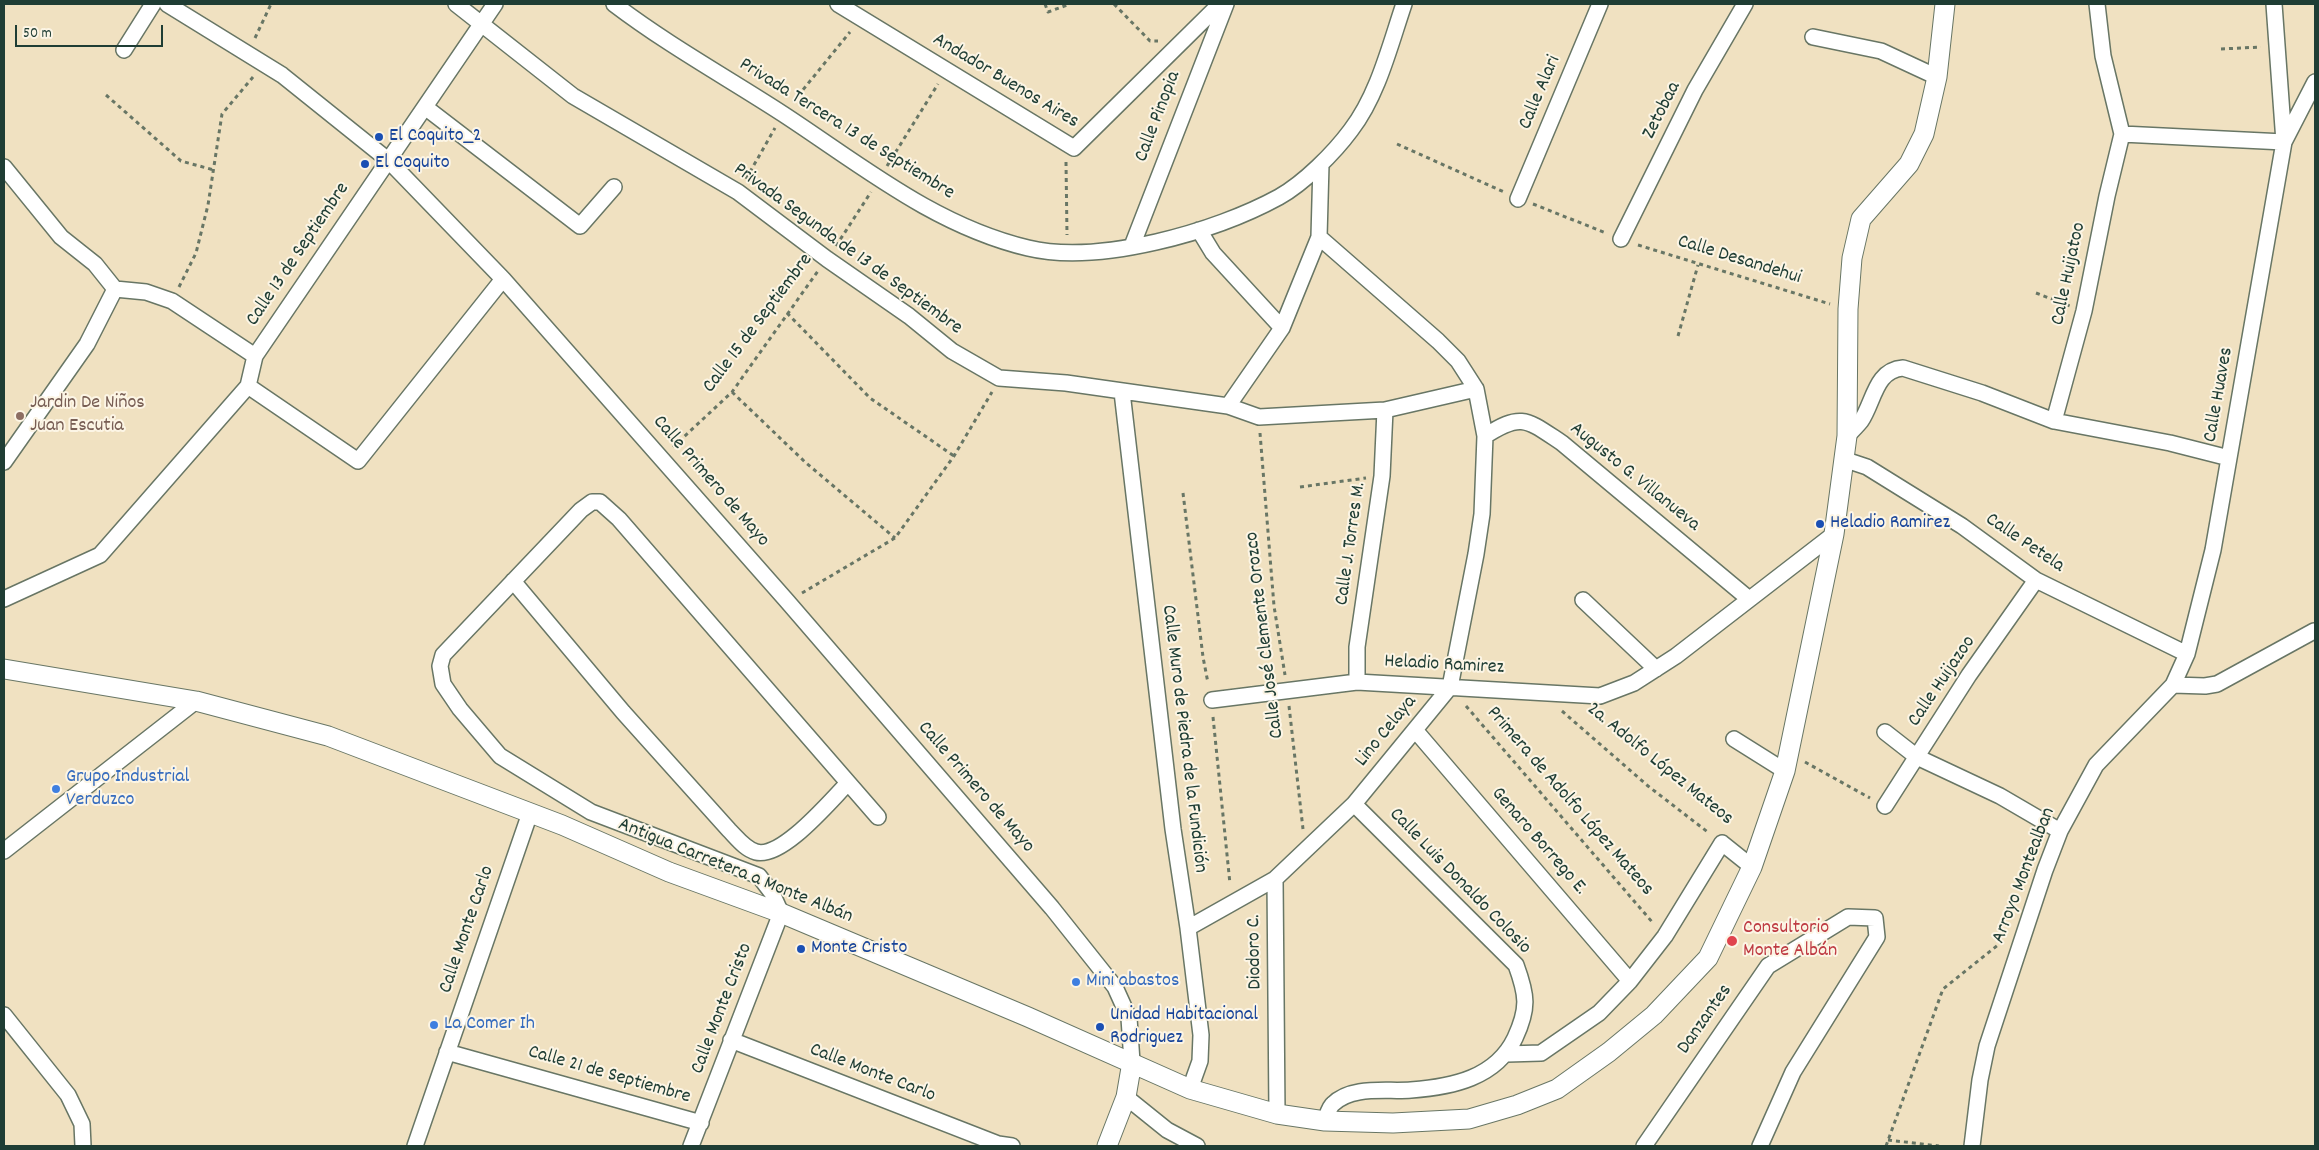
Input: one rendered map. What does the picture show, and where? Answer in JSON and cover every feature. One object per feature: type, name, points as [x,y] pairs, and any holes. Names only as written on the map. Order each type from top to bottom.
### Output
[{"type":"street","points":[[124,50],[153,4]]},
{"type":"street","name":"Calle Primero de Mayo","points":[[168,4],[249,53],[282,76],[388,160],[503,279],[787,601],[1045,900],[1115,987],[1129,1018],[1132,1062]]},
{"type":"street","name":"Privada Segunda de 13 de Septiembre","points":[[456,4],[573,96],[738,192],[827,260],[909,316],[952,351],[999,378],[1066,383],[1228,406],[1259,417]]},
{"type":"street","name":"Calle 13 de Septiembre","points":[[255,356],[495,4]]},
{"type":"street","name":"Privada Tercera 13 de Septiembre","points":[[614,4],[651,32],[783,114],[879,180],[958,224],[1028,248],[1067,254],[1132,246],[1199,230],[1280,196],[1321,164],[1352,129],[1374,89],[1404,4]]},
{"type":"street","name":"Andador Buenos Aires","points":[[838,4],[1074,148],[1220,4]]},
{"type":"street","name":"Calle Pinopia","points":[[1132,246],[1226,4]]},
{"type":"street","name":"Calle Alari","points":[[1518,199],[1600,4]]},
{"type":"street","name":"Zetobaa","points":[[1621,239],[1695,90],[1745,4]]},
{"type":"street","name":"Antigua Carretera a Monte Albán","points":[[4,669],[196,702],[328,736],[530,813],[670,872],[781,914],[1132,1062],[1190,1089],[1277,1114],[1325,1121],[1393,1123],[1469,1119],[1517,1105],[1557,1089],[1610,1052],[1654,1015],[1708,958],[1752,867],[1788,762],[1834,534],[1847,436],[1848,309],[1852,258],[1861,219],[1909,164],[1924,134],[1937,77],[1945,4]]},
{"type":"street","name":"Calle Huijatoo","points":[[2054,421],[2084,311],[2107,196],[2122,134],[2104,56],[2097,4]]},
{"type":"street","points":[[2274,4],[2284,142]]},
{"type":"street","points":[[1814,37],[1880,51],[1937,77]]},
{"type":"street","points":[[1181,42],[1204,57]]},
{"type":"street","points":[[2284,142],[2315,82]]},
{"type":"street","points":[[425,106],[580,226],[614,187]]},
{"type":"street","points":[[2122,134],[2284,142]]},
{"type":"street","name":"Calle Huaves","points":[[2187,654],[2213,550],[2284,142]]},
{"type":"street","points":[[1228,406],[1282,328],[1319,237],[1321,164]]},
{"type":"street","points":[[4,166],[61,237],[95,264],[115,289],[146,292],[172,302],[255,356],[248,386],[100,555],[4,599]]},
{"type":"street","points":[[1199,230],[1213,254],[1282,328]]},
{"type":"street","points":[[1259,417],[1385,410],[1476,389],[1458,361],[1438,341],[1319,237]]},
{"type":"street","points":[[248,386],[358,461],[503,279]]},
{"type":"street","points":[[4,462],[87,344],[115,289]]},
{"type":"street","points":[[1847,436],[1862,420],[1882,378],[1893,369],[1903,368],[1982,393],[2054,421],[2170,442],[2229,458]]},
{"type":"street","name":"Lino Celaya","points":[[1188,928],[1275,879],[1354,804],[1450,687],[1482,514],[1484,436],[1476,389]]},
{"type":"street","name":"Calle Muro de Piedra de la Fundición","points":[[1122,392],[1171,809],[1201,1035],[1200,1061],[1190,1089]]},
{"type":"street","name":"Calle J. Torres M.","points":[[1357,682],[1357,646],[1382,476],[1385,410]]},
{"type":"street","name":"Augusto G. Villanueva","points":[[1484,436],[1506,422],[1520,420],[1538,428],[1562,443],[1749,599]]},
{"type":"street","name":"Calle Petela","points":[[1843,459],[1867,467],[1954,521],[2036,580],[2187,654]]},
{"type":"street","points":[[781,914],[772,893],[759,876],[591,812],[500,756],[460,709],[443,684],[440,666],[442,655],[581,510],[592,502],[600,502],[620,519],[878,817]]},
{"type":"street","name":"Heladio Ramirez","points":[[1212,700],[1357,682],[1600,696],[1634,683],[1656,669],[1726,619],[1834,534]]},
{"type":"street","name":"Calle Huijazoo","points":[[1885,806],[1969,676],[2036,580]]},
{"type":"street","points":[[513,581],[623,712],[742,844],[756,852],[767,853],[783,845],[848,783]]},
{"type":"street","points":[[1583,600],[1656,669]]},
{"type":"street","points":[[2172,685],[2205,686],[2217,684],[2314,631]]},
{"type":"street","name":"Arroyo Montealban","points":[[1972,1146],[1980,1080],[1987,1046],[2027,922],[2060,830],[2096,765],[2172,685],[2187,654]]},
{"type":"street","points":[[4,850],[196,702]]},
{"type":"street","name":"Genaro Borrego E.","points":[[1414,730],[1630,981]]},
{"type":"street","points":[[1885,732],[1917,757],[2000,796],[2060,830]]},
{"type":"street","points":[[1734,739],[1788,762]]},
{"type":"street","name":"Calle Luis Donaldo Colosio","points":[[1325,1121],[1332,1104],[1344,1096],[1370,1091],[1412,1090],[1465,1081],[1482,1074],[1507,1054],[1522,1024],[1526,993],[1516,965],[1354,804]]},
{"type":"street","name":"Calle Monte Carlo","points":[[415,1146],[530,813]]},
{"type":"street","points":[[1507,1054],[1540,1053],[1599,1013],[1630,981],[1665,936],[1722,843]]},
{"type":"street","name":"2a. Adolfo López Mateos","points":[[1722,843],[1752,867]]},
{"type":"street","name":"Diodoro C.","points":[[1275,879],[1277,1114]]},
{"type":"street","name":"Calle Monte Cristo","points":[[691,1146],[781,914]]},
{"type":"street","name":"Danzantes","points":[[1644,1146],[1768,966],[1848,917],[1875,918],[1877,937],[1793,1072],[1760,1146]]},
{"type":"street","points":[[4,1015],[68,1095],[82,1124],[83,1146]]},
{"type":"street","name":"Calle Monte Carlo","points":[[731,1040],[1005,1145]]},
{"type":"street","name":"Calle 21 de Septiembre","points":[[447,1052],[701,1123]]},
{"type":"street","points":[[1106,1146],[1126,1097],[1132,1062]]},
{"type":"street","points":[[1126,1097],[1167,1130],[1197,1146]]},
{"type":"path","points":[[249,53],[271,4]]},
{"type":"path","points":[[1045,4],[1048,12],[1070,4]]},
{"type":"path","points":[[1114,4],[1150,41],[1181,42]]},
{"type":"path","points":[[2221,49],[2276,46]]},
{"type":"path","points":[[172,302],[196,253],[208,205],[222,114],[264,64]]},
{"type":"path","name":"Calle 15 de Septiembre","points":[[662,458],[732,392],[787,313],[827,260],[946,71]]},
{"type":"path","points":[[106,95],[181,161],[214,170]]},
{"type":"path","points":[[1067,254],[1066,160],[1074,148]]},
{"type":"path","name":"Calle Desandehui","points":[[1621,239],[1848,309]]},
{"type":"path","points":[[1678,336],[1698,264]]},
{"type":"path","points":[[2036,293],[2084,311]]},
{"type":"path","points":[[787,313],[870,398],[954,456]]},
{"type":"path","points":[[787,601],[895,538],[954,456],[999,378]]},
{"type":"path","points":[[732,392],[805,462],[895,538]]},
{"type":"path","name":"Calle José Clemente Orozco","points":[[1259,417],[1274,606],[1287,691],[1305,849]]},
{"type":"path","points":[[1300,487],[1382,476]]},
{"type":"path","name":"Primera de Adolfo López Mateos","points":[[1450,687],[1665,936]]},
{"type":"path","name":"2a. Adolfo López Mateos","points":[[1543,693],[1593,740],[1722,843]]},
{"type":"path","points":[[1788,762],[1885,806]]},
{"type":"path","points":[[1886,1146],[1943,989],[2027,922]]},
{"type":"path","points":[[1888,1140],[1939,1146]]},
{"type":"place","name":"El Coquito_2","points":[[379,137]]},
{"type":"place","name":"El Coquito","points":[[365,164]]},
{"type":"place","name":"Jardin De Niños Juan Escutia","points":[[20,416]]},
{"type":"place","name":"Heladio Ramirez","points":[[1820,524]]},
{"type":"place","name":"Grupo Industrial Verduzco","points":[[56,789]]},
{"type":"place","name":"Consultorio Monte Albán","points":[[1732,941]]},
{"type":"place","name":"Monte Cristo","points":[[801,949]]},
{"type":"place","name":"Mini abastos","points":[[1076,982]]},
{"type":"place","name":"La Comer Ih","points":[[434,1025]]},
{"type":"place","name":"Unidad Habitacional Rodriguez","points":[[1100,1027]]}]
